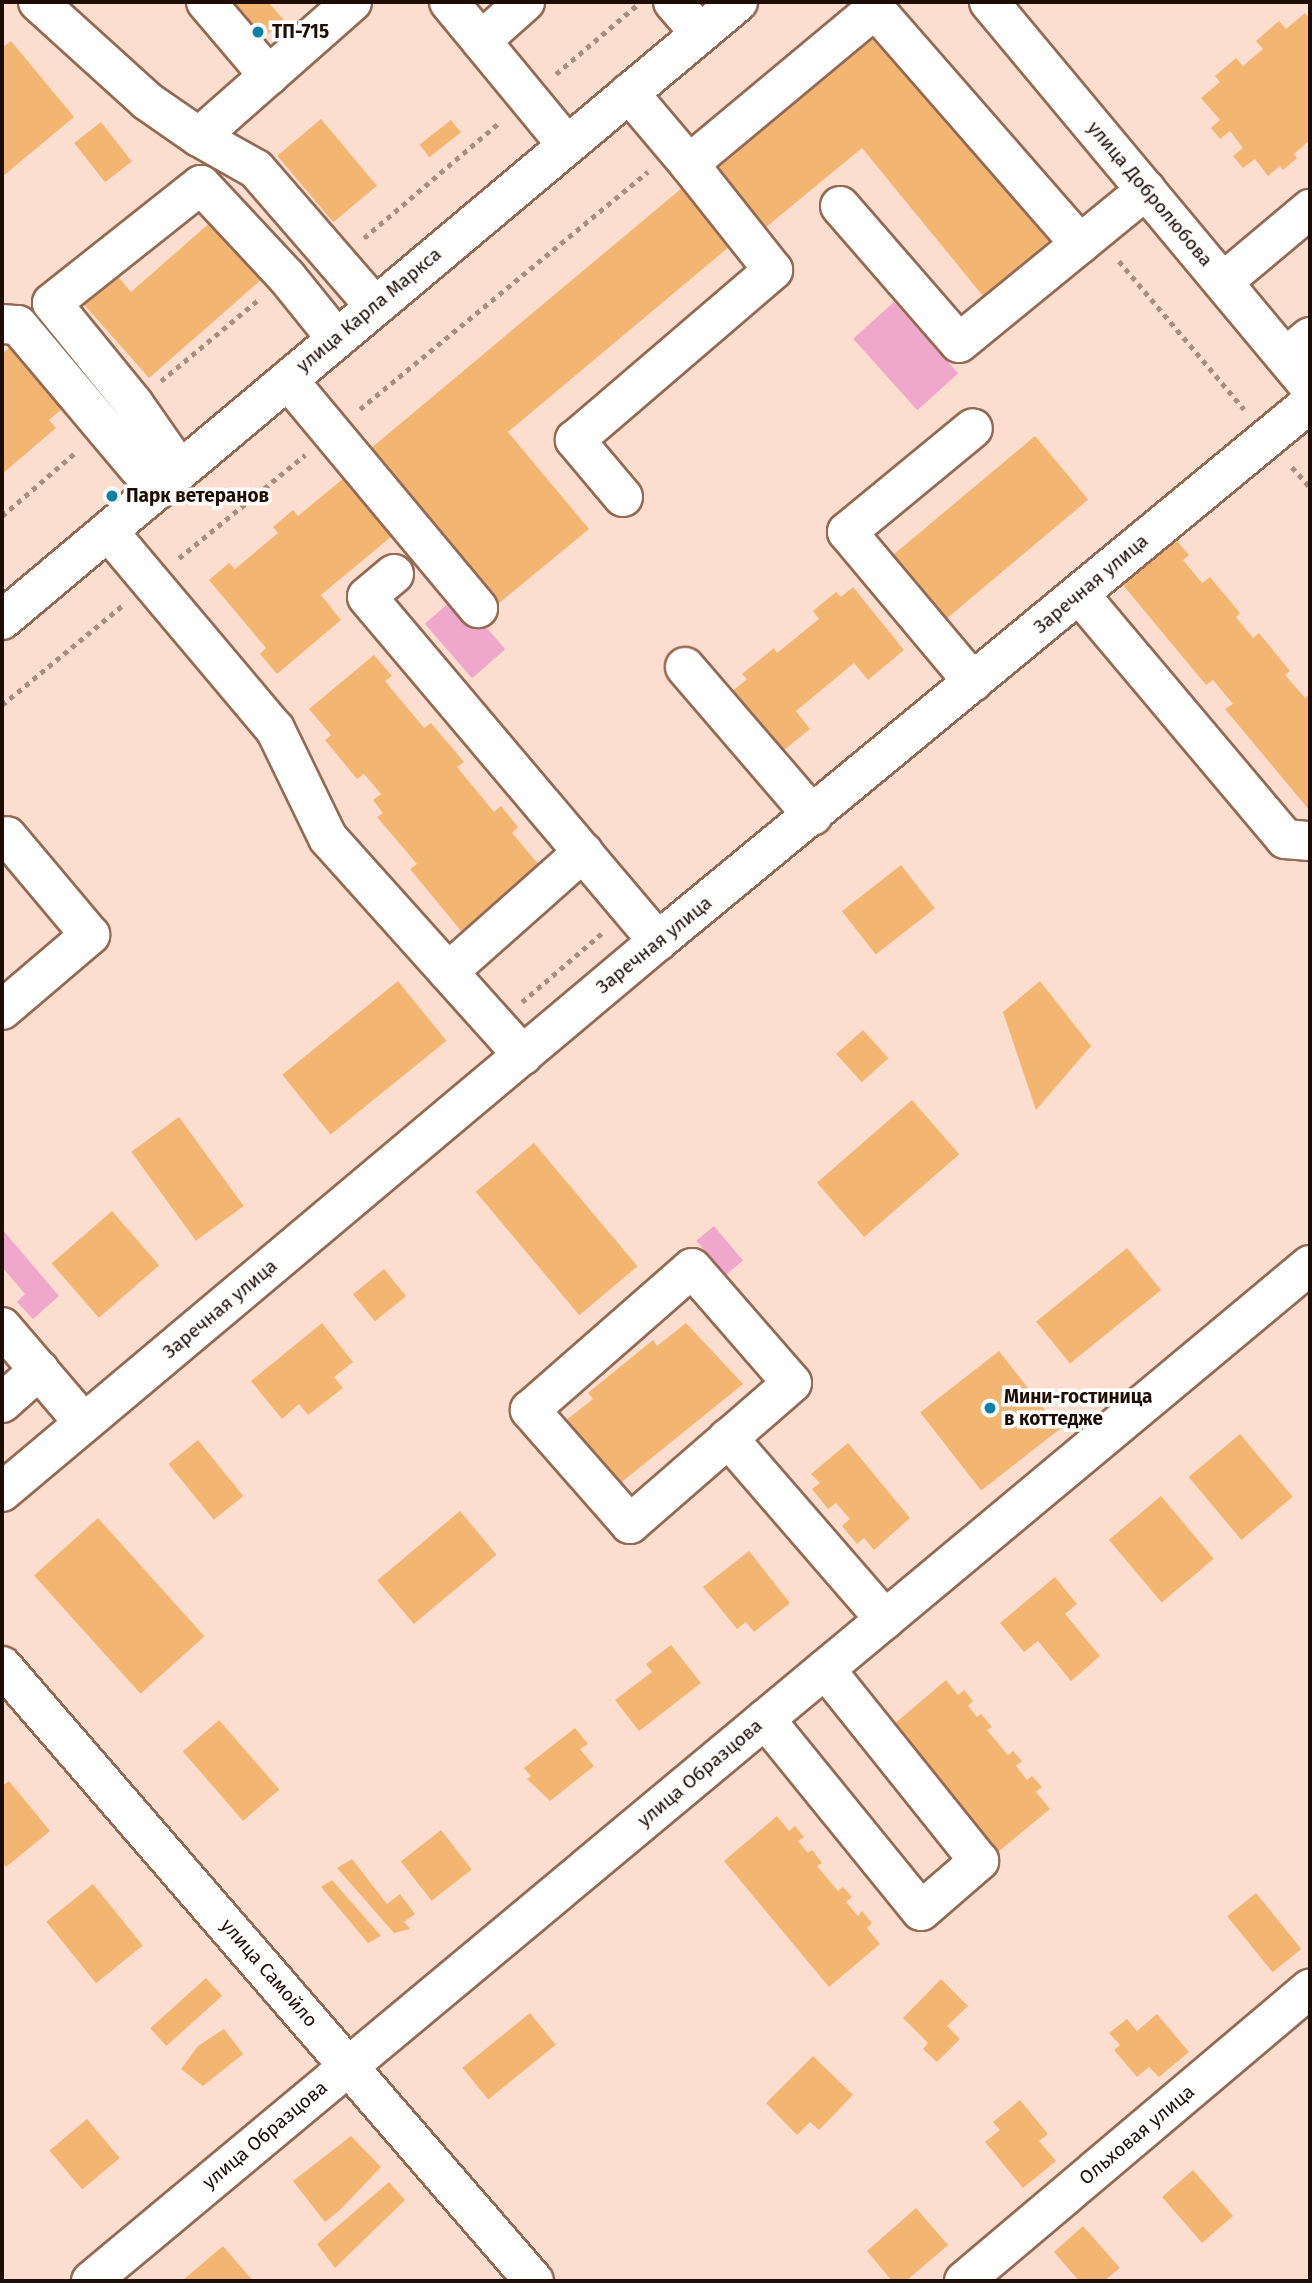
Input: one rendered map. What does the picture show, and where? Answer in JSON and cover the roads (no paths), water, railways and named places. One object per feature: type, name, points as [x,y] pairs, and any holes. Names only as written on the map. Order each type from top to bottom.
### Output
[{"type":"street","points":[[38,2],[147,101],[199,137],[256,169],[374,305]]},
{"type":"street","points":[[206,2],[269,76]]},
{"type":"street","points":[[199,137],[352,2]]},
{"type":"street","points":[[449,2],[567,145]]},
{"type":"street","points":[[481,41],[525,2]]},
{"type":"street","points":[[673,2],[700,33]]},
{"type":"street","name":"улица Карла Маркса","points":[[5,612],[108,531],[738,2]]},
{"type":"street","name":"улица Добролюбова","points":[[989,2],[1223,282],[1298,347],[1310,387]]},
{"type":"street","points":[[682,156],[876,9],[1080,244]]},
{"type":"street","points":[[623,497],[575,440],[774,270],[629,93]]},
{"type":"street","points":[[168,480],[134,404],[52,303],[201,185],[286,276],[336,338]]},
{"type":"street","points":[[840,205],[959,343],[1146,190]]},
{"type":"street","points":[[1223,282],[1310,209]]},
{"type":"street","points":[[2,324],[18,325],[168,480]]},
{"type":"street","points":[[288,380],[478,608]]},
{"type":"street","name":"Заречная улица","points":[[2,1492],[658,941],[813,816],[1310,402]]},
{"type":"street","points":[[973,428],[846,533],[973,682]]},
{"type":"street","points":[[108,531],[275,729],[328,838],[523,1055]]},
{"type":"street","points":[[394,574],[367,597],[658,941]]},
{"type":"street","points":[[1079,594],[1284,839],[1310,841]]},
{"type":"street","points":[[685,667],[813,816]]},
{"type":"street","points":[[2,1010],[90,935],[7,836]]},
{"type":"street","points":[[448,972],[583,852]]},
{"type":"street","name":"улица Образцова","points":[[91,2281],[1310,1265]]},
{"type":"street","points":[[692,1268],[792,1382],[728,1438],[630,1524],[530,1410],[692,1268]]},
{"type":"street","points":[[2,1327],[84,1423]]},
{"type":"street","points":[[2,1403],[39,1370]]},
{"type":"street","points":[[728,1438],[885,1619]]},
{"type":"street","name":"улица Самойло","points":[[2,1666],[534,2281]]},
{"type":"street","points":[[765,1719],[920,1911],[979,1861],[825,1669]]},
{"type":"street","name":"Ольховая улица","points":[[981,2276],[1310,1989]]},
{"type":"place","name":"ТП-715","points":[[258,32]]},
{"type":"place","name":"Парк ветеранов","points":[[112,496]]},
{"type":"place","name":"Мини-гостиница в коттедже","points":[[990,1408]]}]
